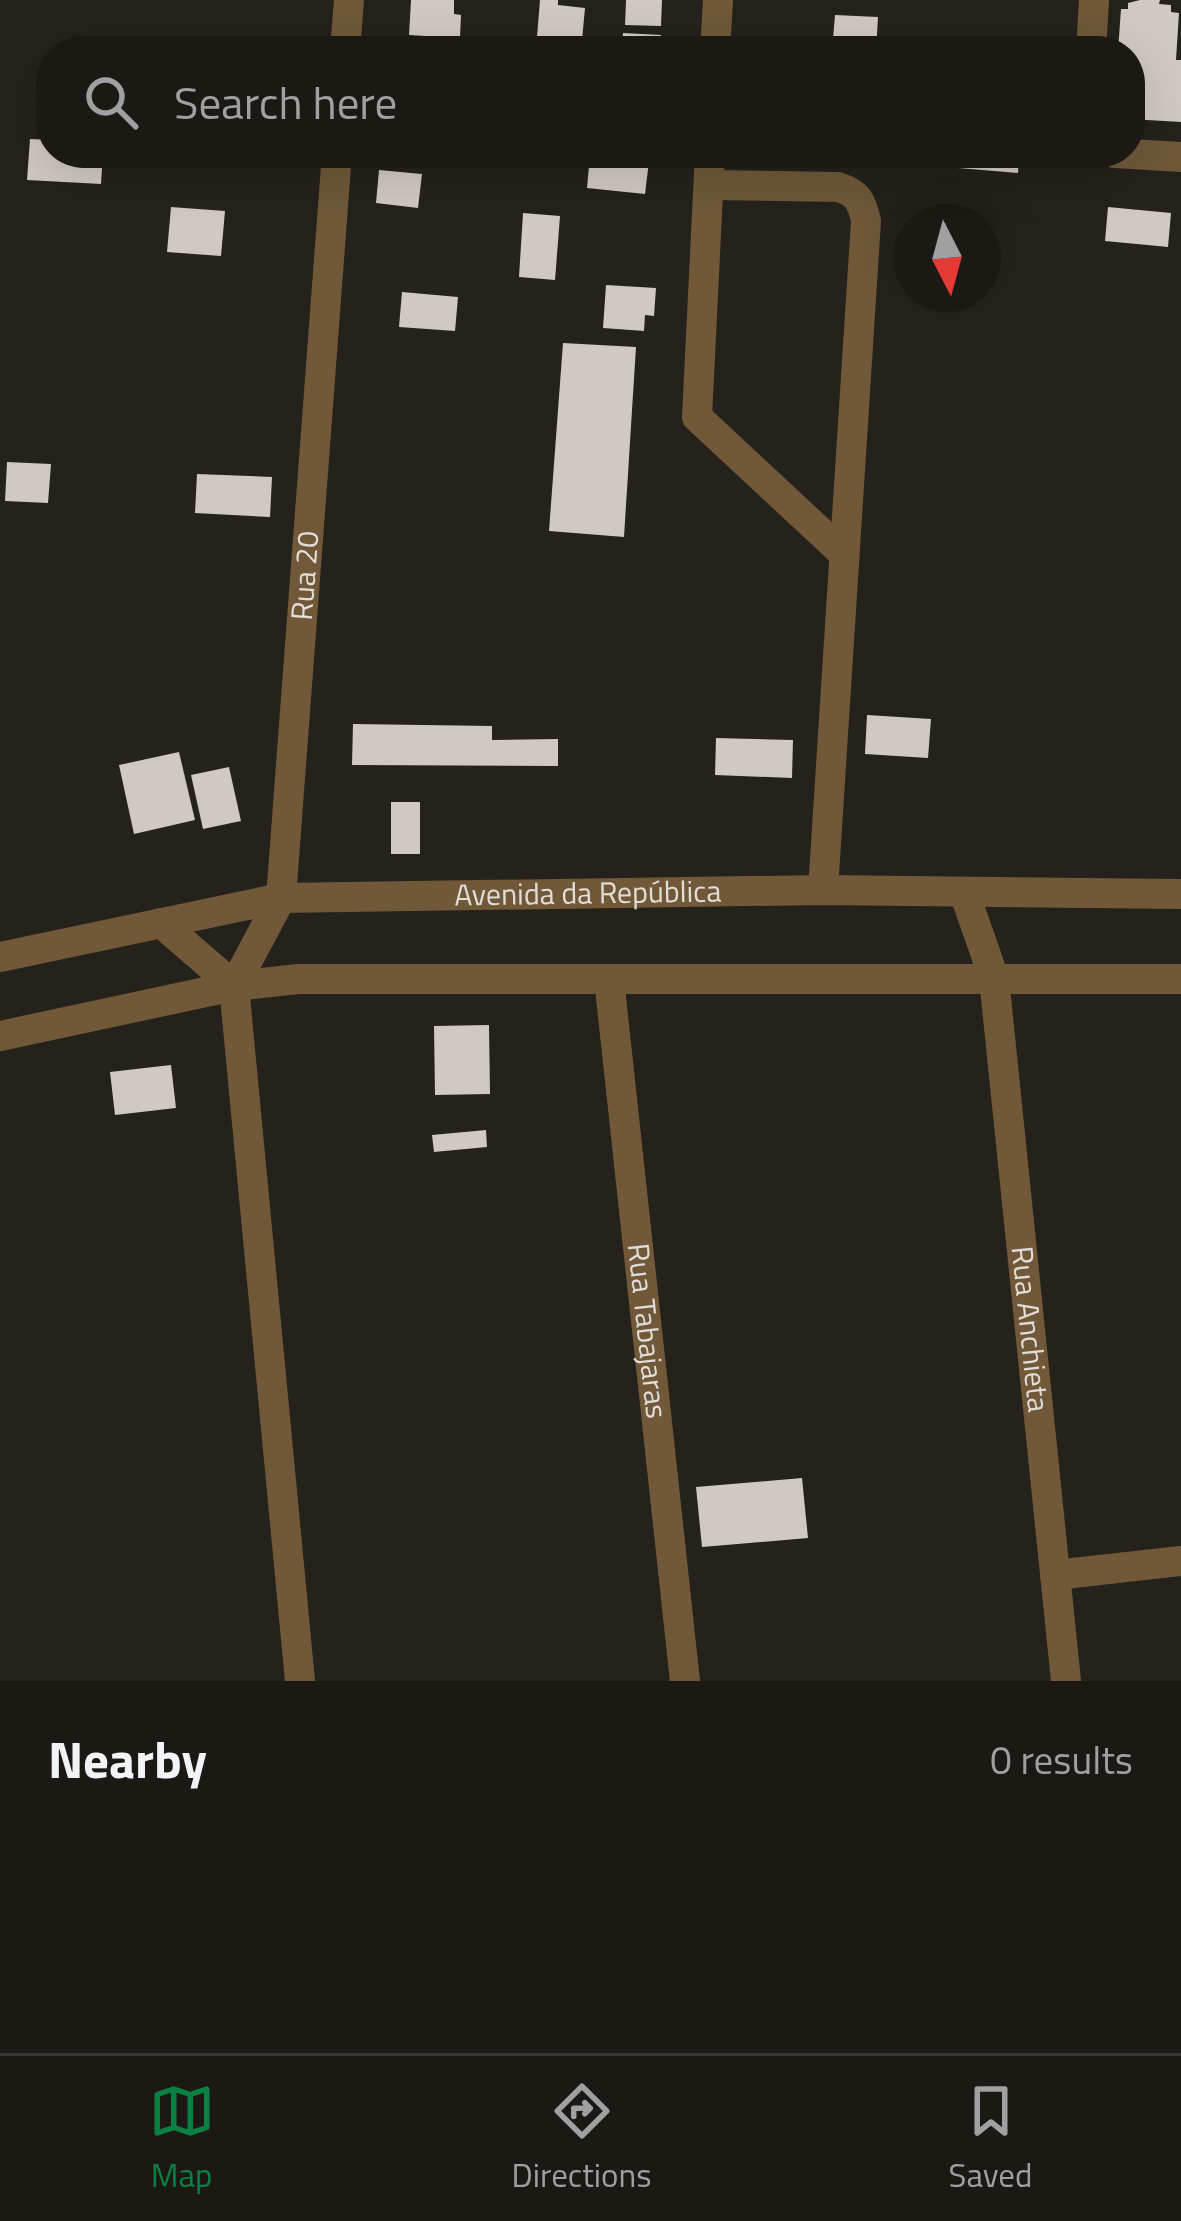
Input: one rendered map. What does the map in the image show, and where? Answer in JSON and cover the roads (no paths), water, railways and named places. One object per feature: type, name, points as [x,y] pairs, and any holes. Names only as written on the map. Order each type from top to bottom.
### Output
[{"type":"street","points":[[346,36],[349,0]]},
{"type":"street","points":[[717,36],[718,0]]},
{"type":"street","points":[[1092,36],[1094,0]]},
{"type":"street","points":[[1145,155],[1181,157]]},
{"type":"street","name":"Rua 20","points":[[234,986],[281,898],[336,168]]},
{"type":"street","points":[[710,168],[697,417],[843,553]]},
{"type":"street","points":[[709,185],[838,187],[853,191],[866,221],[823,890]]},
{"type":"street","name":"Avenida da República","points":[[0,957],[281,898],[823,890],[1181,894]]},
{"type":"street","name":"Rua Anchieta","points":[[964,892],[994,978],[1066,1681]]},
{"type":"street","points":[[161,923],[234,986],[300,1681]]},
{"type":"street","points":[[0,1036],[234,986],[298,979],[1181,979]]},
{"type":"street","name":"Rua Tabajaras","points":[[609,979],[685,1681]]},
{"type":"street","points":[[1055,1575],[1181,1561]]}]
